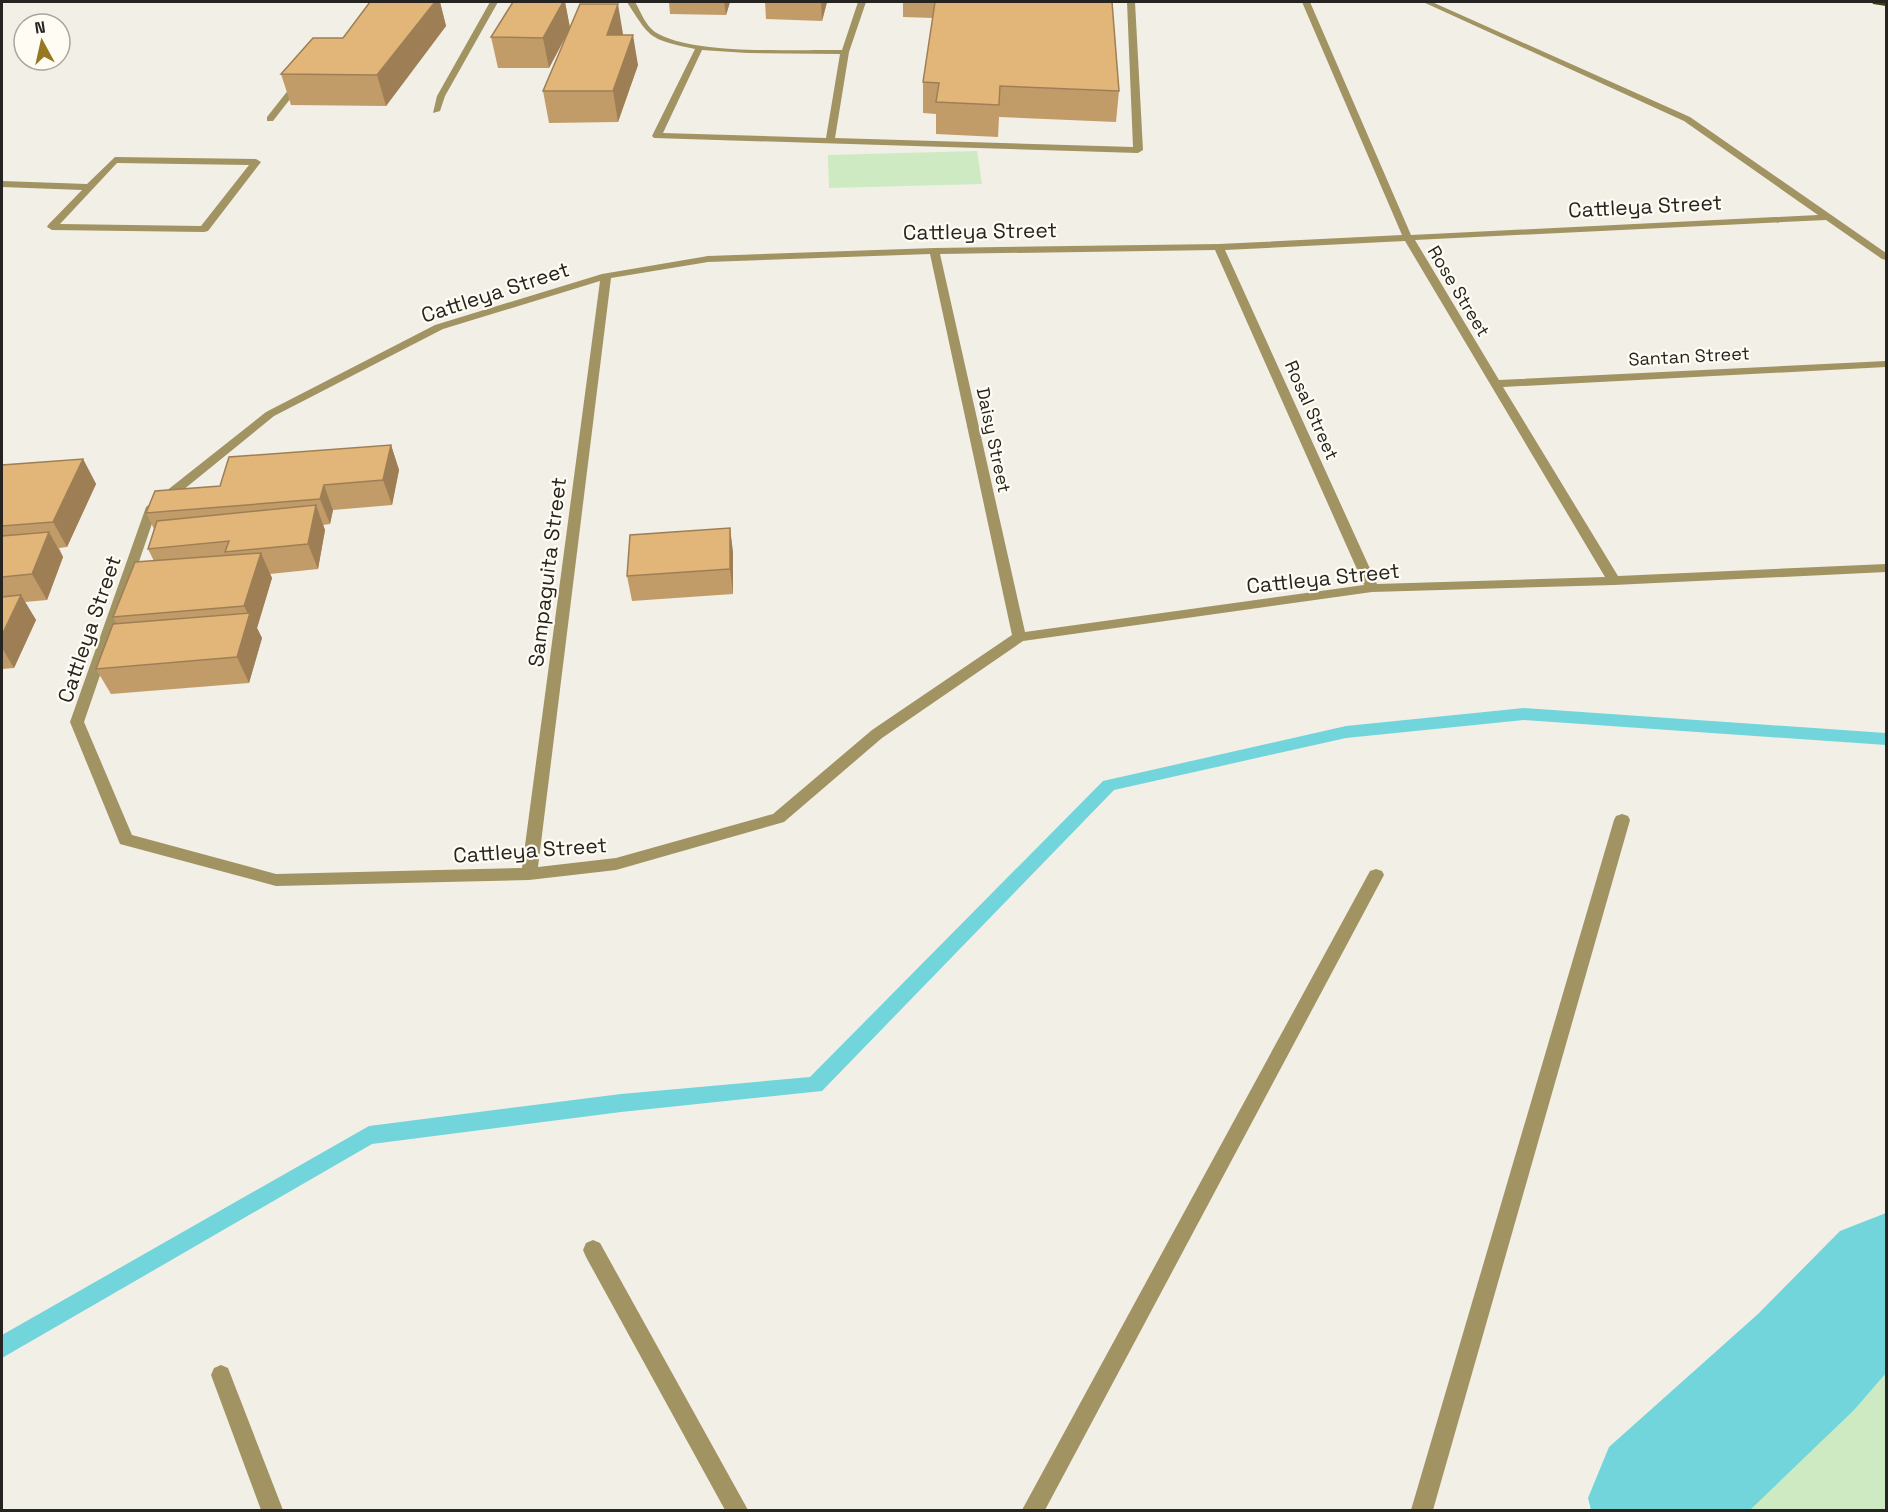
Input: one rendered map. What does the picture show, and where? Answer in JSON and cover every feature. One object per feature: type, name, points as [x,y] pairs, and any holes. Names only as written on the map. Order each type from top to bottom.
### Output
[{"type":"highway","points":[[1876,2],[1887,4]]},
{"type":"street","points":[[436,111],[441,96],[494,2]]},
{"type":"street","points":[[631,2],[643,25],[654,35],[699,48],[845,52]]},
{"type":"street","points":[[830,141],[845,52],[862,2]]},
{"type":"street","points":[[699,48],[657,136],[1138,150],[1131,2]]},
{"type":"street","name":"Rose Street","points":[[1306,2],[1407,236],[1614,581]]},
{"type":"street","points":[[1427,2],[1687,119],[1887,257]]},
{"type":"street","points":[[270,119],[309,71]]},
{"type":"street","points":[[2,184],[88,187],[115,160],[256,162],[204,229],[52,227],[88,187]]},
{"type":"street","name":"Cattleya Street","points":[[1830,217],[1407,236],[1220,247],[934,251],[708,259],[606,276],[439,327],[270,414],[150,510],[77,722],[126,840],[276,880],[529,874],[616,864],[778,818],[878,734],[1019,638],[1372,588],[1614,581],[1887,568]]},
{"type":"street","name":"Rosal Street","points":[[1220,247],[1372,588]]},
{"type":"street","name":"Daisy Street","points":[[934,251],[1019,638]]},
{"type":"street","name":"Sampaguita Street","points":[[529,874],[606,276]]},
{"type":"street","name":"Santan Street","points":[[1494,384],[1887,364]]},
{"type":"street","points":[[1422,1510],[1622,820]]},
{"type":"street","points":[[1033,1510],[1377,875]]},
{"type":"street","points":[[593,1250],[737,1510]]},
{"type":"street","points":[[221,1375],[272,1510]]},
{"type":"green space","points":[[977,151],[982,184],[829,188],[828,155]]},
{"type":"green space","points":[[1886,1276],[1886,1510],[1663,1510],[1660,1498],[1806,1362]]},
{"type":"building","points":[[370,2],[435,2],[377,75],[281,74],[313,38],[343,38]]},
{"type":"building","points":[[513,2],[563,2],[543,38],[491,37]]},
{"type":"building","points":[[935,2],[1112,2],[1119,91],[1000,86],[999,105],[936,102],[939,83],[923,82]]},
{"type":"building","points":[[580,4],[618,4],[607,35],[633,35],[613,91],[543,91]]},
{"type":"building","points":[[391,445],[383,480],[324,485],[320,499],[146,513],[155,491],[220,486],[229,457]]},
{"type":"building","points":[[83,459],[53,522],[2,526],[2,465]]},
{"type":"building","points":[[316,505],[308,544],[225,552],[229,541],[148,549],[157,521]]},
{"type":"building","points":[[730,528],[730,569],[627,576],[630,535]]},
{"type":"building","points":[[49,532],[32,574],[2,577],[2,536]]},
{"type":"building","points":[[261,553],[244,606],[113,617],[135,562]]},
{"type":"building","points":[[21,595],[2,635],[2,597]]},
{"type":"building","points":[[250,613],[237,657],[96,669],[113,624]]},
{"type":"waterway","points":[[2,1347],[369,1135],[621,1103],[815,1085],[1109,785],[1346,732],[1524,714],[1886,739]]},
{"type":"waterway","points":[[1663,1510],[1660,1498],[1806,1362],[1886,1276]]}]
